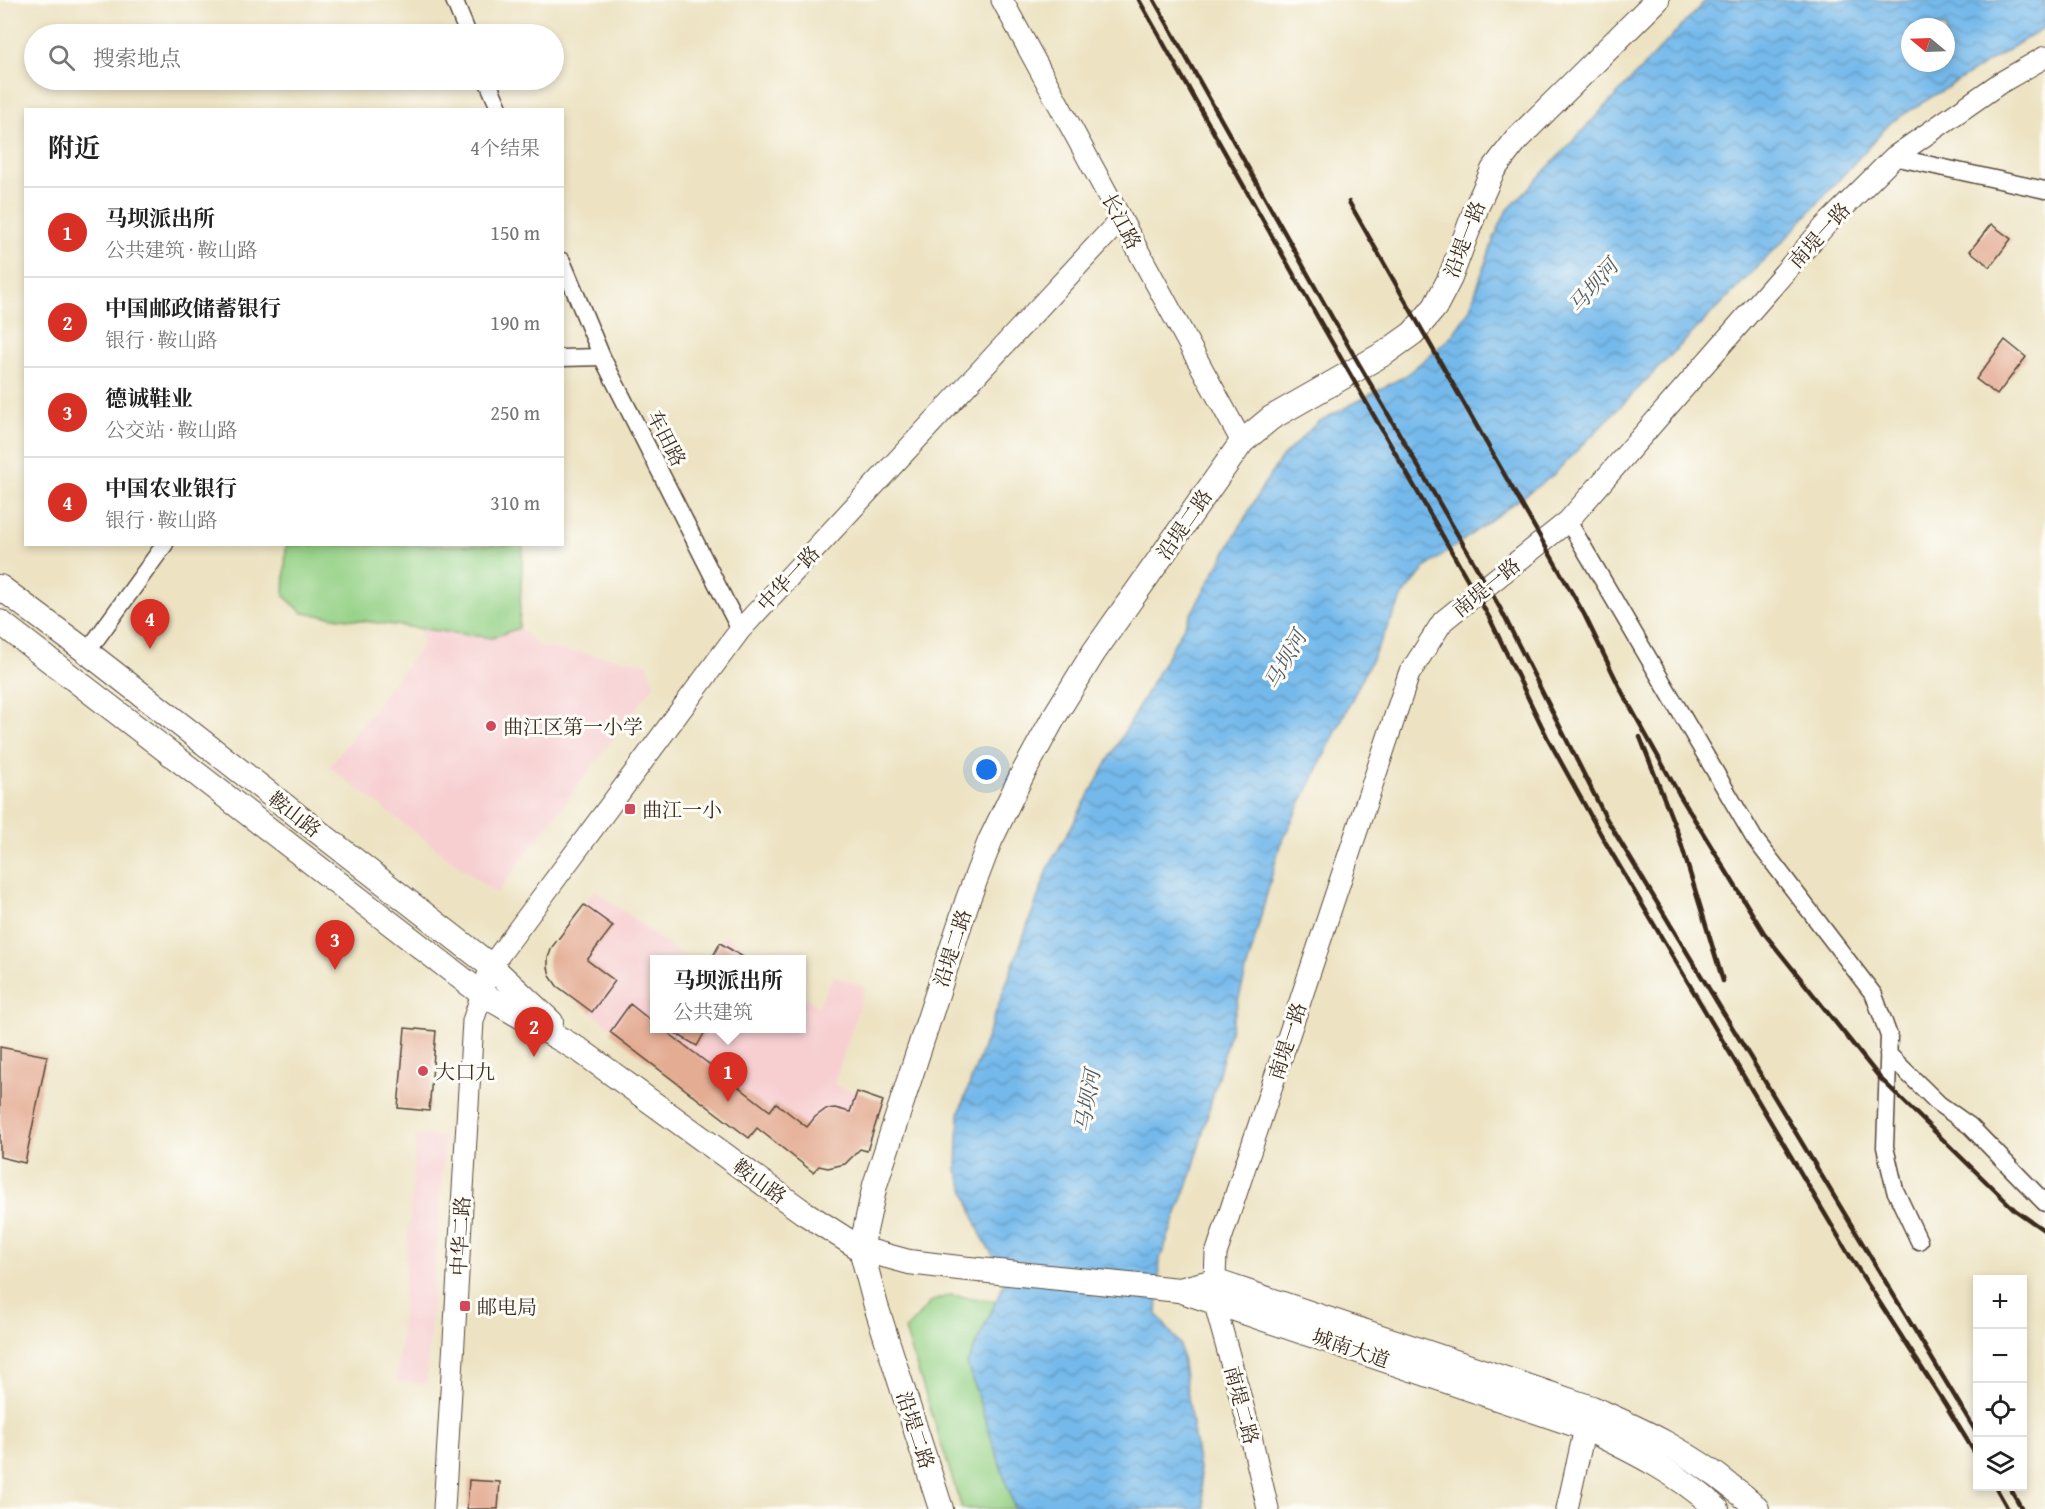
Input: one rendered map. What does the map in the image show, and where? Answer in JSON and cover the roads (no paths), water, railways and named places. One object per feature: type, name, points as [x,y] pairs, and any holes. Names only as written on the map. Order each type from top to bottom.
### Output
[{"type":"main road","name":"沿堤一路","points":[[1242,442],[1271,418],[1384,353],[1413,333],[1435,306],[1450,278],[1493,170],[1517,139],[1657,0]]},
{"type":"main road","name":"沿堤二路","points":[[941,1509],[876,1306],[861,1249],[875,1185],[968,899],[990,841],[1021,777],[1094,652],[1242,442]]},
{"type":"main road","name":"鞍山路","points":[[0,587],[491,966],[581,1051]]},
{"type":"main road","name":"鞍山路","points":[[0,622],[482,994],[581,1051],[803,1212],[861,1249],[909,1262],[959,1268]]},
{"type":"main road","name":"城南大道","points":[[959,1268],[1179,1290],[1214,1291],[1586,1428],[1629,1449],[1675,1477],[1717,1509]]},
{"type":"main road","points":[[1214,1291],[1592,1408],[1688,1455],[1721,1478],[1757,1509]]},
{"type":"street","points":[[454,0],[464,24]]},
{"type":"street","name":"长江路","points":[[1002,0],[1242,442]]},
{"type":"street","name":"南堤一路","points":[[1214,1291],[1216,1254],[1409,674],[1443,621],[1568,521],[1825,226],[1894,157],[2000,83],[2045,57]]},
{"type":"street","points":[[491,90],[499,108]]},
{"type":"street","points":[[1894,157],[2045,190]]},
{"type":"street","name":"中华一路","points":[[491,966],[740,630],[1121,219]]},
{"type":"street","name":"车田路","points":[[564,266],[602,357],[740,630]]},
{"type":"street","points":[[564,358],[602,357]]},
{"type":"street","points":[[1568,521],[1754,838],[1874,995],[1889,1036],[1884,1147],[1895,1190],[1919,1241]]},
{"type":"street","points":[[87,652],[164,546]]},
{"type":"street","name":"中华二路","points":[[444,1509],[472,1021],[491,966]]},
{"type":"street","points":[[1888,1054],[1939,1104],[1970,1126],[2045,1203]]},
{"type":"street","name":"南堤二路","points":[[1214,1291],[1268,1509]]},
{"type":"street","points":[[1567,1509],[1586,1428]]},
{"type":"water","name":"马坝河","points":[[1706,0],[2045,0],[2045,27],[1891,122],[1787,237],[1553,475],[1425,568],[1403,596],[1280,845],[1192,1173],[1160,1259],[1157,1315],[1180,1344],[1205,1509],[1015,1509],[967,1364],[1006,1279],[980,1233],[957,1170],[959,1113],[1050,864],[1263,486],[1282,457],[1318,422],[1405,376],[1451,337],[1469,311],[1494,238],[1506,212]]},
{"type":"railway","points":[[1139,0],[1489,617],[1547,737],[1604,840],[1851,1258],[1973,1450]]},
{"type":"railway","points":[[1154,0],[1333,319],[1500,608],[1606,818],[1973,1427]]},
{"type":"railway","points":[[1349,202],[1584,614],[1622,692],[1679,794],[1764,933],[1880,1078],[2015,1210],[2045,1231]]},
{"type":"railway","points":[[1640,737],[1678,834],[1723,981]]},
{"type":"railway","points":[[1998,1491],[2008,1509]]},
{"type":"railway","points":[[2012,1491],[2022,1509]]},
{"type":"place","name":"中国农业银行","points":[[150,649]]},
{"type":"place","name":"曲江区第一小学","points":[[491,726]]},
{"type":"place","name":"曲江一小","points":[[630,809]]},
{"type":"place","name":"德诚鞋业","points":[[335,970]]},
{"type":"place","name":"中国邮政储蓄银行","points":[[534,1057]]},
{"type":"place","name":"大口九","points":[[423,1071]]},
{"type":"place","name":"马坝派出所","points":[[728,1102]]},
{"type":"place","name":"邮电局","points":[[465,1306]]}]
